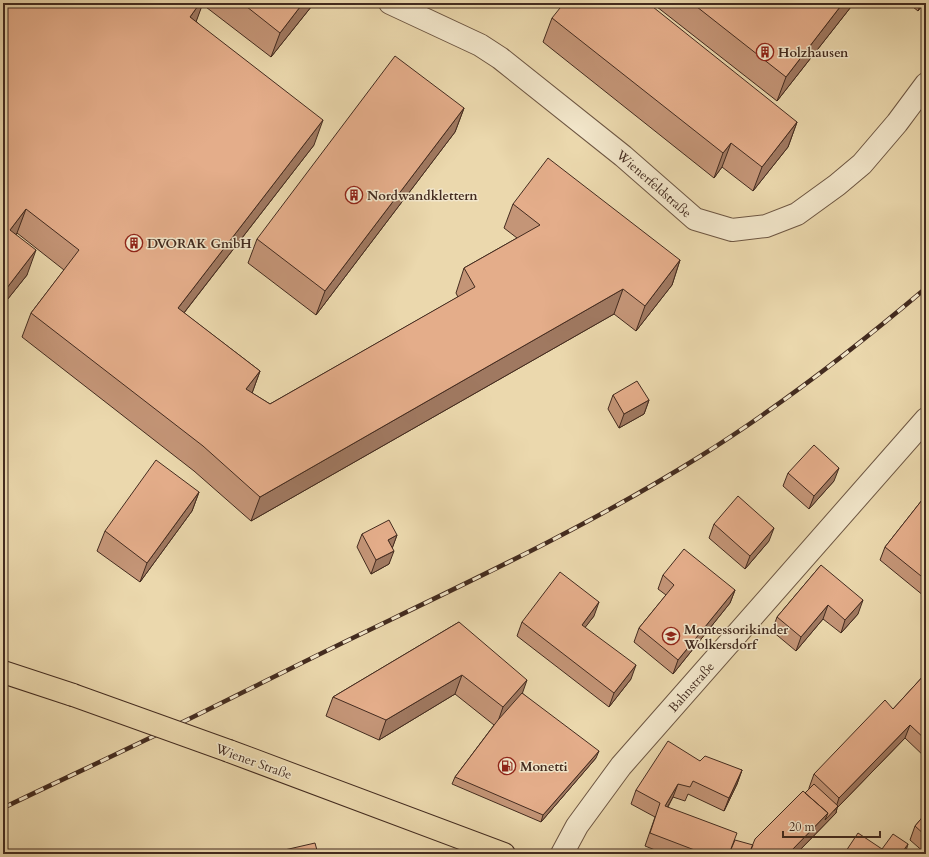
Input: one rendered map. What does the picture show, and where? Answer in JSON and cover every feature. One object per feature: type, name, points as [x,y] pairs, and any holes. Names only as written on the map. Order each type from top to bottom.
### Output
[{"type":"main road","name":"Wiener Straße","points":[[3,672],[73,695],[229,751],[501,854]]},
{"type":"street","name":"Wienerfeldstraße","points":[[390,3],[480,44],[500,58],[623,156],[695,219],[732,230],[766,226],[797,214],[838,185],[862,164],[897,123],[926,84]]},
{"type":"street","name":"Bahnstraße","points":[[562,854],[577,826],[621,766],[926,419]]},
{"type":"building","name":"DVORAK GmbH","points":[[3,3],[200,3],[190,17],[323,120],[178,308],[260,371],[246,389],[270,404],[475,287],[464,268],[540,225],[513,204],[548,158],[680,260],[645,306],[623,289],[260,497],[203,446],[31,313],[79,250],[26,209],[10,230],[36,250],[3,293]]},
{"type":"building","points":[[242,3],[303,3],[280,33]]},
{"type":"building","points":[[564,3],[648,3],[797,122],[762,167],[731,143],[723,153],[552,18]]},
{"type":"building","points":[[692,3],[843,3],[786,77]]},
{"type":"building","name":"Nordwandklettern","points":[[395,56],[464,108],[325,291],[257,239]]},
{"type":"building","points":[[637,381],[649,400],[624,414],[613,395]]},
{"type":"building","points":[[814,445],[839,468],[814,496],[788,473]]},
{"type":"building","points":[[156,460],[199,492],[147,563],[105,531]]},
{"type":"building","points":[[926,495],[926,580],[885,547]]},
{"type":"building","points":[[738,496],[774,528],[750,556],[714,524]]},
{"type":"building","points":[[389,520],[397,535],[388,540],[394,551],[376,560],[362,534]]},
{"type":"building","points":[[684,549],[735,590],[678,660],[639,628],[674,585],[663,575]]},
{"type":"building","points":[[821,565],[863,600],[845,620],[828,605],[801,637],[777,617]]},
{"type":"building","points":[[560,572],[599,602],[582,625],[636,665],[614,693],[522,622]]},
{"type":"building","points":[[459,622],[527,680],[503,707],[462,675],[386,720],[333,697]]},
{"type":"building","points":[[926,673],[926,740],[910,725],[839,798],[814,774],[885,700],[893,709]]},
{"type":"building","points":[[522,693],[599,751],[543,815],[455,777],[498,720]]},
{"type":"building","points":[[668,741],[700,761],[705,756],[742,770],[729,798],[693,781],[690,787],[678,784],[665,806],[737,833],[729,854],[705,854],[650,833],[660,803],[636,790]]},
{"type":"building","points":[[814,784],[838,806],[825,820],[828,813],[805,793]]},
{"type":"building","points":[[803,791],[828,813],[790,852],[796,854],[749,854],[755,839]]},
{"type":"building","points":[[926,813],[926,836],[915,826]]},
{"type":"building","points":[[858,833],[882,849],[893,834],[908,844],[901,854],[844,854]]},
{"type":"building","points":[[735,840],[753,845],[749,854],[729,854]]},
{"type":"building","points":[[315,843],[318,854],[267,854]]},
{"type":"railway","points":[[3,808],[167,730],[534,550],[659,482],[729,438],[816,377],[926,288]]},
{"type":"place","name":"Holzhausen","points":[[765,52]]},
{"type":"place","name":"Nordwandklettern","points":[[354,195]]},
{"type":"place","name":"DVORAK GmbH","points":[[134,243]]},
{"type":"place","name":"Montessorikinder Wolkersdorf","points":[[671,636]]},
{"type":"place","name":"Monetti","points":[[507,766]]}]
